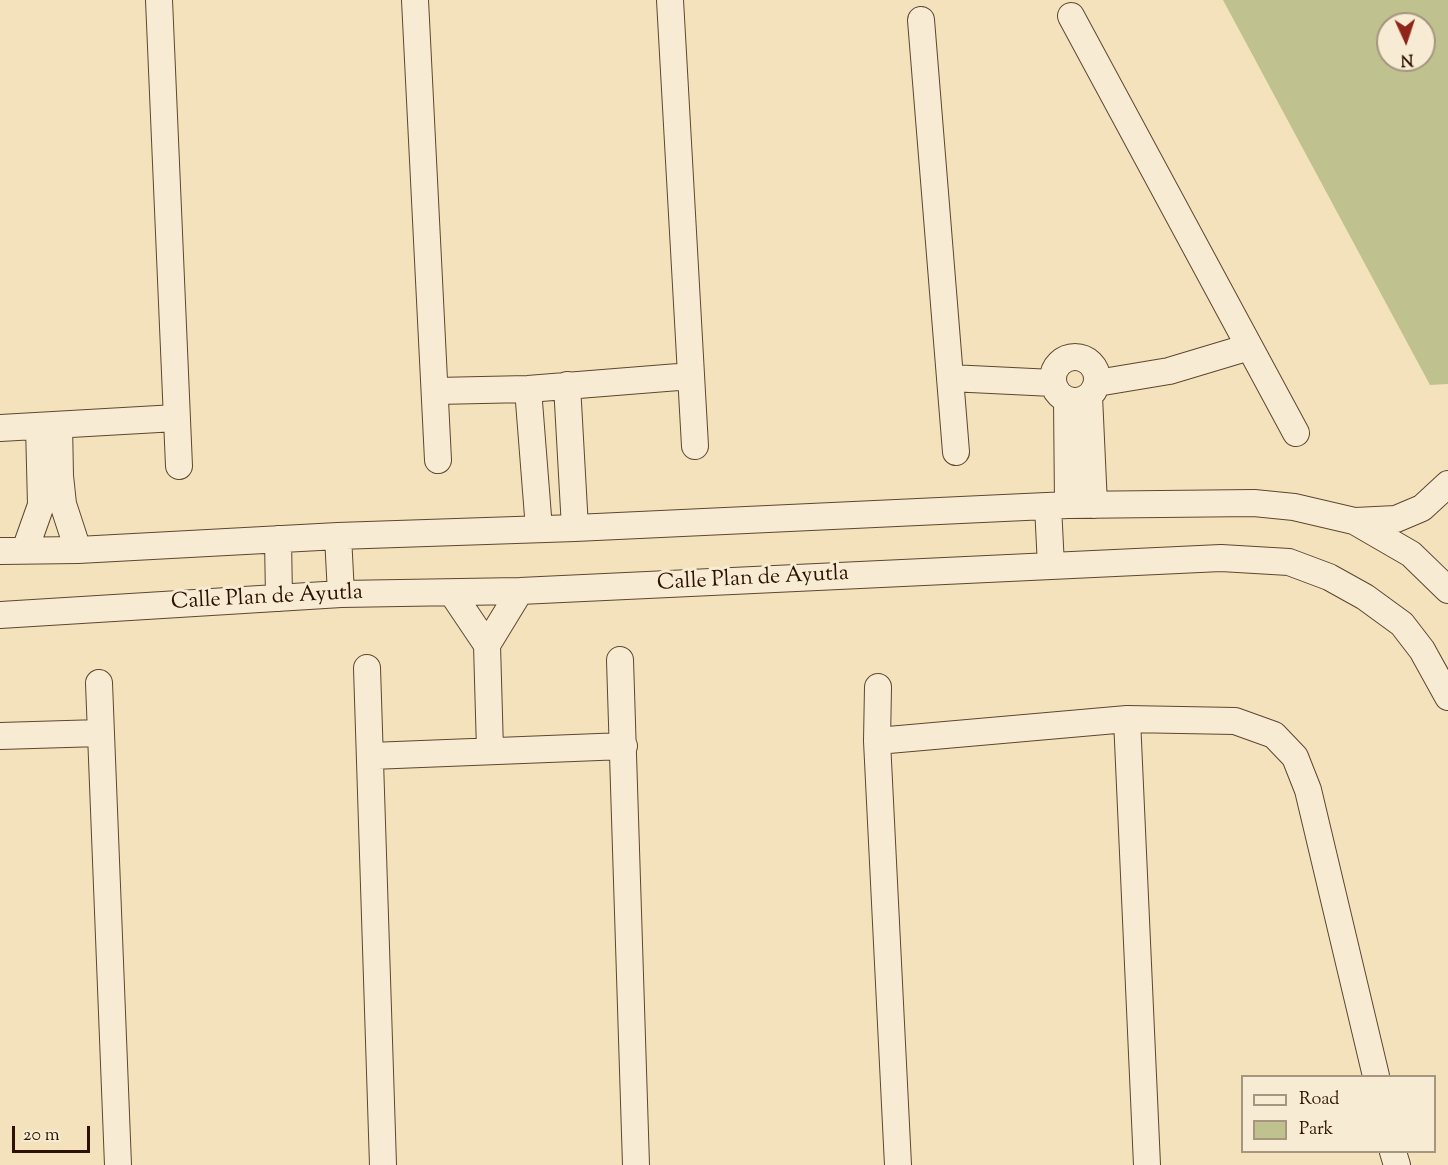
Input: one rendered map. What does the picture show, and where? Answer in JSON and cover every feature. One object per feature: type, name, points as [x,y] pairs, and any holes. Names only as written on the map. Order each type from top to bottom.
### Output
[{"type":"street","points":[[159,0],[179,466]]},
{"type":"street","points":[[415,0],[438,460]]},
{"type":"street","points":[[670,0],[695,446]]},
{"type":"street","points":[[1071,16],[1296,434]]},
{"type":"street","points":[[921,20],[956,452]]},
{"type":"street","points":[[950,378],[1077,390],[1169,371],[1249,347]]},
{"type":"street","points":[[436,391],[528,389],[691,376]]},
{"type":"street","points":[[567,385],[575,528]]},
{"type":"street","points":[[528,389],[539,529]]},
{"type":"street","points":[[1077,390],[1094,505]]},
{"type":"street","points":[[1051,566],[1058,506],[1077,390]]},
{"type":"street","points":[[0,428],[176,418]]},
{"type":"street","points":[[49,425],[52,505],[78,550]]},
{"type":"street","points":[[0,552],[1094,505],[1254,503],[1294,507],[1354,521],[1396,519],[1422,508],[1448,484]]},
{"type":"street","points":[[25,550],[52,505]]},
{"type":"street","points":[[1354,521],[1411,554],[1448,590]]},
{"type":"street","name":"Calle Plan de Ayutla","points":[[338,536],[340,594]]},
{"type":"street","name":"Calle Plan de Ayutla","points":[[278,539],[279,598]]},
{"type":"street","name":"Calle Plan de Ayutla","points":[[0,615],[340,594],[520,591],[1221,558],[1288,562],[1329,577],[1365,597],[1402,624],[1422,650],[1448,697]]},
{"type":"street","points":[[487,645],[520,591]]},
{"type":"street","points":[[452,592],[487,645],[490,750]]},
{"type":"street","points":[[620,660],[636,1165]]},
{"type":"street","points":[[367,668],[383,1165]]},
{"type":"street","points":[[99,683],[118,1165]]},
{"type":"street","points":[[878,687],[877,741],[898,1165]]},
{"type":"street","points":[[877,741],[1127,719],[1235,721],[1274,735],[1295,757],[1308,790],[1376,1075]]},
{"type":"street","points":[[1127,719],[1147,1165]]},
{"type":"street","points":[[0,736],[100,733]]},
{"type":"street","points":[[370,756],[624,746]]},
{"type":"green space","points":[[1223,0],[1448,0],[1448,384],[1430,385]]}]
